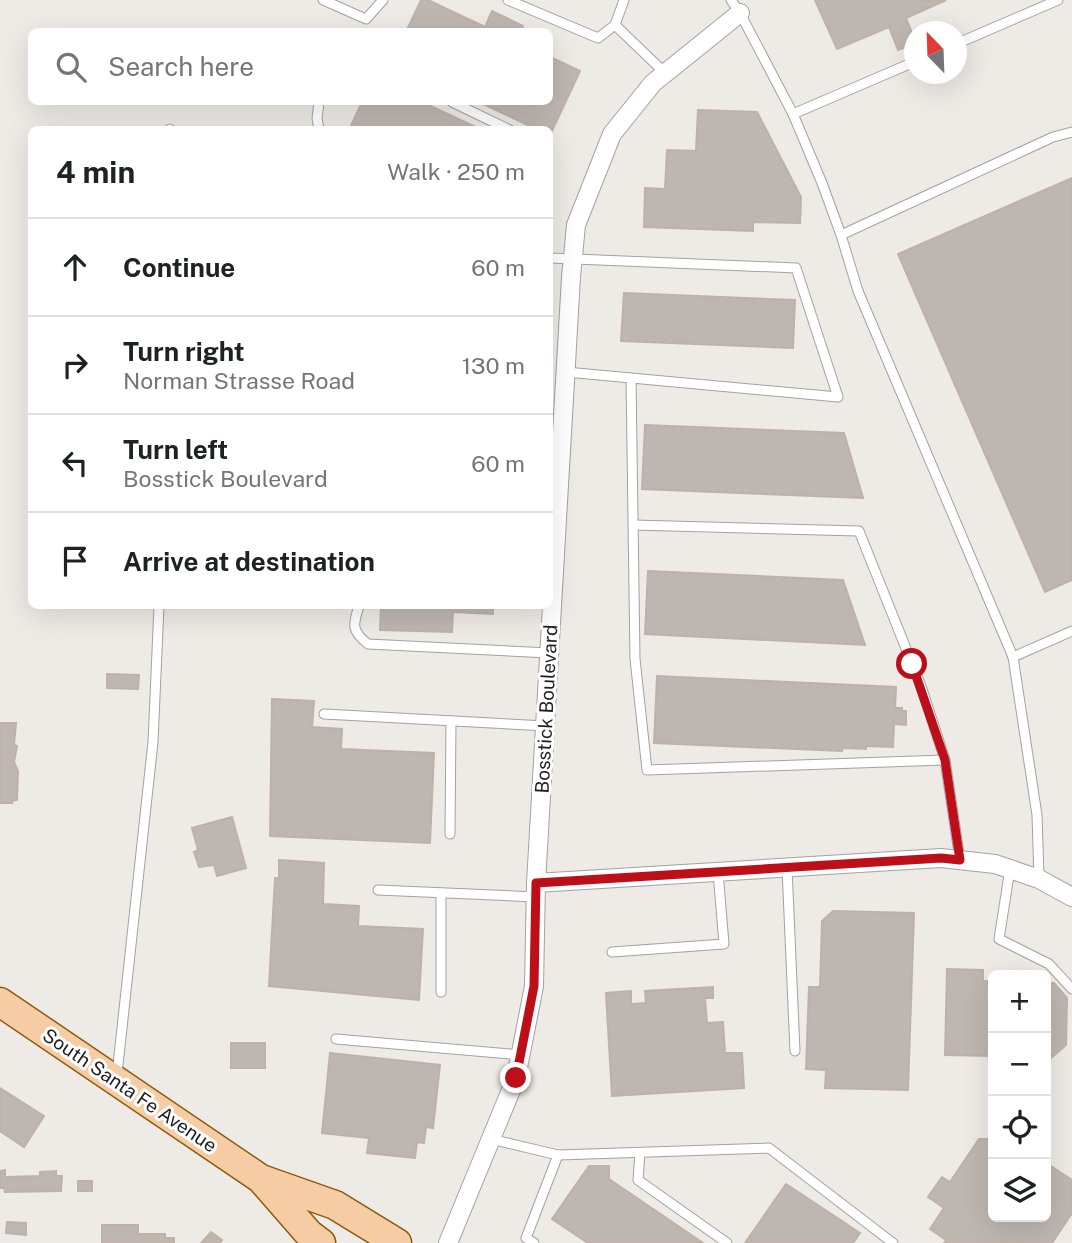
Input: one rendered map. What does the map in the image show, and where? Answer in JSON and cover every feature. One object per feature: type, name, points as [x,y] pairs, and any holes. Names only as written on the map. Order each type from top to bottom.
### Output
[{"type":"main road","name":"South Santa Fe Avenue","points":[[0,1002],[261,1179],[335,1205],[397,1243]]},
{"type":"main road","name":"South Santa Fe Avenue","points":[[261,1179],[309,1234],[321,1243]]},
{"type":"street","name":"Bosstick Boulevard","points":[[553,587],[576,225],[612,134],[653,83],[737,4]]},
{"type":"street","name":"Bosstick Boulevard","points":[[448,1243],[516,1078],[534,986],[536,890],[552,609]]},
{"type":"street","points":[[536,890],[718,872],[941,858],[995,864],[1039,879],[1072,897]]},
{"type":"lane","points":[[323,0],[366,19],[383,0]]},
{"type":"lane","points":[[509,0],[598,38],[615,26],[624,0]]},
{"type":"lane","points":[[967,40],[1058,0]]},
{"type":"lane","points":[[737,4],[793,114],[841,234],[858,291],[1013,657],[1037,815],[1039,879]]},
{"type":"lane","points":[[615,26],[665,73]]},
{"type":"lane","points":[[793,114],[904,67]]},
{"type":"lane","points":[[318,126],[319,105]]},
{"type":"lane","points":[[458,105],[502,126]]},
{"type":"lane","points":[[841,234],[1053,137],[1072,132]]},
{"type":"lane","points":[[553,258],[796,268],[838,397],[566,372]]},
{"type":"lane","points":[[631,378],[635,659],[647,770],[945,760]]},
{"type":"lane","points":[[633,525],[859,531],[921,686],[945,760],[960,860]]},
{"type":"lane","points":[[116,1081],[153,742],[159,609]]},
{"type":"lane","points":[[358,609],[354,625],[358,636],[368,644],[549,653]]},
{"type":"lane","points":[[1013,657],[1072,631]]},
{"type":"lane","points":[[324,714],[545,726]]},
{"type":"lane","points":[[450,834],[451,721]]},
{"type":"lane","points":[[787,868],[795,1051]]},
{"type":"lane","points":[[1010,869],[999,939],[1049,964],[1072,989]]},
{"type":"lane","points":[[612,952],[724,944],[718,872]]},
{"type":"lane","points":[[378,890],[441,893],[536,890]]},
{"type":"lane","points":[[441,893],[441,992]]},
{"type":"lane","points":[[336,1039],[521,1055]]},
{"type":"lane","points":[[491,1139],[558,1155],[769,1148],[893,1243]]},
{"type":"lane","points":[[640,1153],[638,1180],[727,1243]]},
{"type":"lane","points":[[534,1243],[526,1237],[558,1155]]},
{"type":"building","points":[[421,0],[428,0],[485,27],[492,11],[523,26],[522,28],[408,28]]},
{"type":"building","points":[[815,0],[946,0],[906,18],[904,48],[898,50],[889,27],[837,49]]},
{"type":"building","points":[[553,58],[580,71],[553,129],[553,126],[530,126],[485,105],[553,105]]},
{"type":"building","points":[[361,105],[428,105],[473,126],[351,126]]},
{"type":"building","points":[[698,110],[757,112],[801,197],[800,223],[753,222],[753,231],[644,227],[645,188],[665,189],[667,150],[696,151]]},
{"type":"building","points":[[1072,178],[1072,580],[1045,592],[898,254]]},
{"type":"building","points":[[624,293],[795,300],[793,348],[621,341]]},
{"type":"building","points":[[645,425],[844,433],[863,498],[642,489]]},
{"type":"building","points":[[648,571],[843,580],[865,645],[645,634]]},
{"type":"building","points":[[381,609],[493,609],[493,614],[453,612],[452,632],[380,630]]},
{"type":"building","points":[[107,674],[139,675],[138,689],[107,688]]},
{"type":"building","points":[[657,676],[896,687],[895,708],[906,711],[906,725],[894,724],[893,747],[866,746],[866,749],[843,748],[842,751],[654,743]]},
{"type":"building","points":[[272,699],[314,701],[312,727],[342,729],[341,749],[434,753],[430,843],[270,836]]},
{"type":"building","points":[[0,723],[16,723],[14,745],[17,746],[14,762],[18,771],[17,800],[12,803],[0,803]]},
{"type":"building","points":[[232,817],[246,868],[217,876],[214,865],[199,867],[194,852],[198,850],[192,828]]},
{"type":"building","points":[[279,860],[324,863],[323,904],[359,906],[358,926],[423,929],[419,1000],[269,986],[275,878],[279,878]]},
{"type":"building","points":[[833,911],[914,913],[908,1090],[825,1088],[826,1070],[806,1069],[809,987],[820,987],[822,921]]},
{"type":"building","points":[[947,969],[983,970],[983,981],[988,981],[988,1056],[945,1055]]},
{"type":"building","points":[[1051,983],[1067,998],[1066,1045],[1051,1058]]},
{"type":"building","points":[[713,987],[713,998],[705,998],[707,1023],[723,1022],[725,1053],[742,1053],[744,1088],[612,1096],[606,993],[631,991],[631,1004],[646,1003],[645,991]]},
{"type":"building","points":[[231,1043],[265,1043],[265,1068],[231,1068]]},
{"type":"building","points":[[330,1053],[440,1065],[433,1128],[426,1127],[424,1143],[417,1142],[415,1158],[367,1153],[369,1138],[322,1133]]},
{"type":"building","points":[[0,1088],[44,1116],[24,1147],[0,1131]]},
{"type":"building","points":[[979,1139],[988,1139],[988,1222],[1051,1222],[1051,1166],[1072,1180],[1072,1213],[1052,1243],[944,1243],[946,1240],[930,1229],[944,1208],[928,1197],[942,1177],[950,1182]]},
{"type":"building","points":[[589,1166],[609,1166],[609,1179],[703,1243],[588,1243],[552,1219]]},
{"type":"building","points":[[5,1170],[5,1177],[40,1176],[40,1172],[56,1171],[56,1176],[62,1176],[61,1191],[5,1192],[4,1188],[0,1188],[0,1171]]},
{"type":"building","points":[[78,1181],[92,1181],[92,1191],[78,1191]]},
{"type":"building","points":[[786,1184],[860,1233],[853,1243],[745,1243]]},
{"type":"building","points":[[7,1222],[26,1223],[26,1235],[6,1233]]},
{"type":"building","points":[[102,1225],[138,1225],[138,1234],[165,1234],[165,1238],[174,1238],[174,1243],[102,1243]]},
{"type":"building","points":[[211,1232],[222,1240],[220,1243],[201,1243]]},
{"type":"route","points":[[516,1078],[534,986],[536,883],[941,858],[960,860],[945,760],[912,664]]}]
